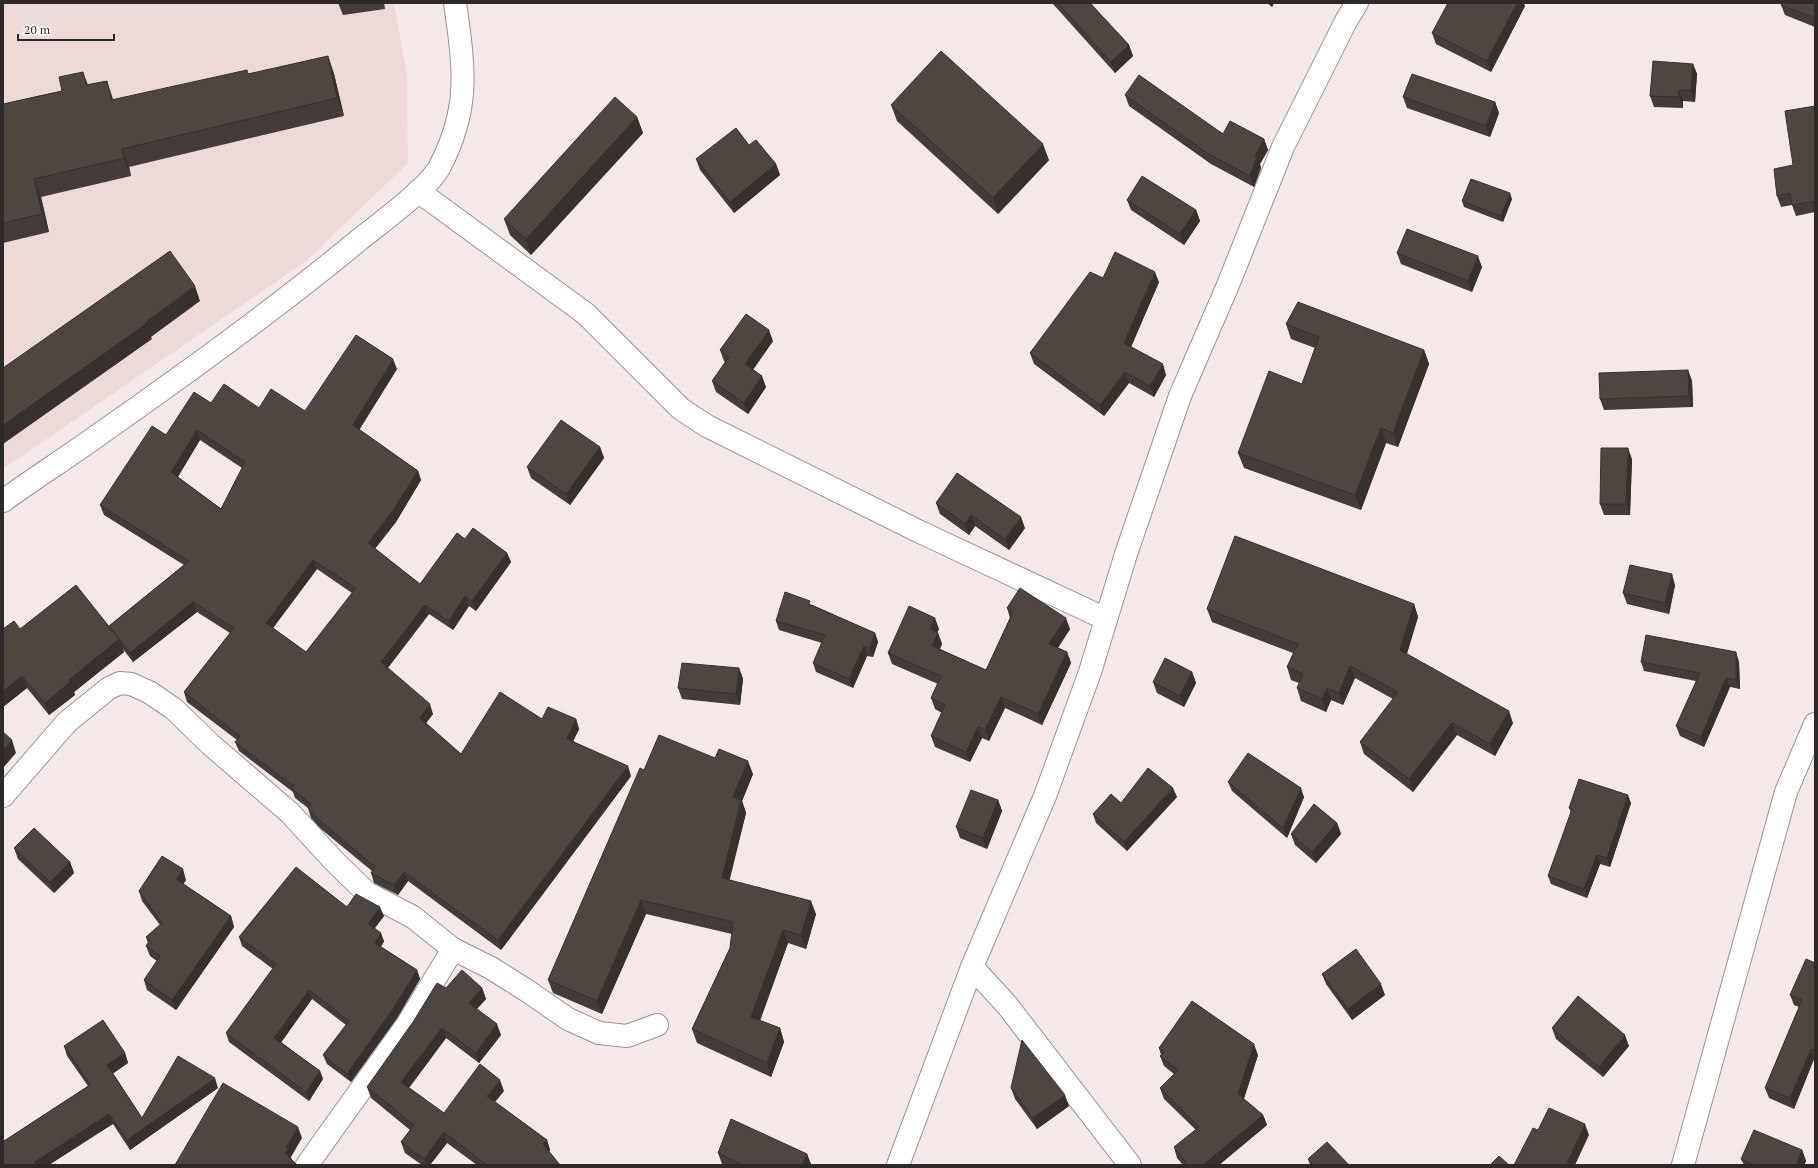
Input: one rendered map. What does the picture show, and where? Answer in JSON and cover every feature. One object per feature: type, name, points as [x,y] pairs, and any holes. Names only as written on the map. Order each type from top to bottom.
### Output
[{"type":"street","points":[[3,501],[105,431],[300,289],[418,191],[438,170],[454,137],[462,101],[464,61],[455,3]]},
{"type":"street","points":[[898,1165],[972,967],[1045,796],[1090,672],[1180,396],[1228,285],[1282,147],[1346,21],[1357,3]]},
{"type":"street","points":[[418,191],[586,314],[681,409],[707,426],[910,528],[1106,620]]},
{"type":"street","points":[[3,796],[67,722],[109,688],[120,683],[132,684],[149,692],[174,709],[210,744],[290,813],[335,862],[367,892],[413,917],[453,949],[491,968],[568,1019],[599,1033],[627,1036],[657,1025]]},
{"type":"street","points":[[1683,1165],[1786,792],[1815,724]]},
{"type":"street","points":[[307,1165],[407,1025],[453,949]]},
{"type":"street","points":[[972,967],[1007,1005],[1130,1165]]},
{"type":"shaded area","points":[[3,3],[394,3],[407,75],[408,163],[305,262],[3,469]]},
{"type":"building","points":[[1058,3],[1090,3],[1129,45],[1111,62]]},
{"type":"building","points":[[1448,3],[1517,3],[1487,61],[1432,33]]},
{"type":"building","points":[[1782,3],[1815,3],[1815,18],[1781,5]]},
{"type":"building","points":[[941,51],[1043,144],[993,198],[891,105]]},
{"type":"building","points":[[328,56],[337,98],[122,149],[124,158],[34,179],[42,214],[3,223],[3,104],[62,91],[59,77],[83,72],[86,85],[107,81],[111,100],[247,70],[248,74]]},
{"type":"building","points":[[1653,61],[1693,64],[1691,91],[1679,90],[1679,97],[1650,96]]},
{"type":"building","points":[[1412,74],[1495,102],[1486,126],[1403,97]]},
{"type":"building","points":[[1139,75],[1223,134],[1230,121],[1264,139],[1255,156],[1257,157],[1250,176],[1207,153],[1125,95]]},
{"type":"building","points":[[615,97],[637,117],[526,239],[504,219]]},
{"type":"building","points":[[1815,106],[1815,201],[1792,205],[1790,193],[1777,196],[1774,169],[1793,165],[1785,111]]},
{"type":"building","points":[[736,128],[749,145],[756,140],[776,164],[730,202],[696,159]]},
{"type":"building","points":[[1142,176],[1196,210],[1180,234],[1127,200]]},
{"type":"building","points":[[1471,179],[1510,193],[1501,216],[1462,201]]},
{"type":"building","points":[[1407,229],[1478,256],[1468,281],[1397,253]]},
{"type":"building","points":[[170,251],[195,286],[145,322],[146,324],[3,425],[3,368]]},
{"type":"building","points":[[1115,252],[1155,272],[1124,343],[1163,364],[1150,386],[1125,372],[1100,405],[1030,353],[1090,272],[1103,278]]},
{"type":"building","points":[[1298,302],[1424,350],[1393,433],[1381,428],[1355,495],[1238,453],[1269,371],[1302,384],[1319,337],[1286,324]]},
{"type":"building","points":[[746,314],[769,330],[745,364],[762,376],[744,403],[712,381],[729,357],[720,350]]},
{"type":"building","points":[[356,335],[393,359],[353,425],[418,471],[392,512],[368,543],[420,584],[457,533],[465,539],[473,528],[507,553],[472,601],[465,596],[449,621],[425,605],[381,662],[430,704],[420,718],[461,754],[500,692],[542,719],[548,707],[576,719],[567,739],[628,766],[498,940],[404,872],[394,885],[371,873],[375,867],[318,819],[308,808],[311,804],[292,789],[294,786],[235,742],[240,736],[184,692],[234,628],[193,602],[130,653],[109,626],[189,561],[100,505],[152,426],[166,435],[194,392],[211,403],[224,384],[259,408],[271,389],[305,411]],"holes":[[[197,430],[245,462],[221,509],[171,472]],[[313,560],[356,588],[306,652],[266,623]]]},
{"type":"building","points":[[1688,370],[1689,396],[1600,399],[1599,373]]},
{"type":"building","points":[[561,420],[600,447],[566,494],[527,467]]},
{"type":"building","points":[[1601,448],[1628,448],[1626,504],[1600,504]]},
{"type":"building","points":[[957,473],[1021,517],[1005,539],[971,515],[965,524],[936,503]]},
{"type":"building","points":[[1235,536],[1414,604],[1400,650],[1509,711],[1490,744],[1452,723],[1409,779],[1360,742],[1398,692],[1350,666],[1339,693],[1327,688],[1322,699],[1297,688],[1303,674],[1287,667],[1298,644],[1207,609]]},
{"type":"building","points":[[1630,565],[1672,574],[1665,603],[1623,593]]},
{"type":"building","points":[[76,585],[119,639],[69,680],[70,682],[45,703],[22,676],[3,691],[3,629],[14,621],[20,629]]},
{"type":"building","points":[[1020,588],[1066,618],[1049,644],[1067,652],[1038,714],[1001,697],[985,730],[978,727],[966,752],[931,736],[945,705],[931,698],[941,676],[888,653],[909,606],[935,618],[930,629],[938,633],[932,646],[986,670],[1013,612],[1007,608]]},
{"type":"building","points":[[785,592],[810,601],[809,604],[875,633],[870,648],[864,646],[849,679],[813,663],[825,635],[776,621]]},
{"type":"building","points":[[1646,635],[1736,652],[1736,680],[1726,678],[1701,737],[1676,726],[1700,673],[1641,662]]},
{"type":"building","points":[[1165,658],[1192,672],[1180,696],[1153,682]]},
{"type":"building","points":[[682,663],[739,668],[736,694],[678,688]]},
{"type":"building","points":[[3,732],[12,740],[3,750]]},
{"type":"building","points":[[659,735],[715,758],[719,749],[748,761],[733,797],[741,800],[722,878],[811,901],[801,935],[783,930],[751,1017],[780,1028],[767,1063],[692,1029],[730,948],[733,922],[641,900],[597,1001],[548,980],[640,768],[644,770]]},
{"type":"building","points":[[1248,753],[1301,788],[1283,828],[1228,782]]},
{"type":"building","points":[[1148,768],[1173,788],[1124,842],[1093,814],[1111,794],[1121,803]]},
{"type":"building","points":[[1579,779],[1628,795],[1607,858],[1597,855],[1584,889],[1548,876],[1572,809],[1569,808]]},
{"type":"building","points":[[971,790],[998,800],[983,838],[956,827]]},
{"type":"building","points":[[1314,804],[1337,823],[1312,852],[1291,834]]},
{"type":"building","points":[[34,828],[70,862],[50,882],[14,848]]},
{"type":"building","points":[[162,856],[183,869],[176,879],[231,916],[172,1000],[144,980],[160,956],[146,946],[150,940],[146,937],[162,923],[139,891]]},
{"type":"building","points":[[296,867],[347,907],[356,894],[380,907],[368,924],[381,933],[375,943],[417,970],[393,1009],[347,1074],[323,1055],[349,1021],[309,990],[274,1038],[320,1071],[306,1092],[226,1033],[276,964],[239,937]]},
{"type":"building","points":[[1356,949],[1381,984],[1348,1009],[1322,974]]},
{"type":"building","points":[[1806,959],[1815,963],[1815,1050],[1811,1049],[1790,1098],[1765,1088],[1802,1000],[1790,995]]},
{"type":"building","points":[[462,970],[482,988],[469,1003],[497,1024],[476,1053],[442,1028],[401,1082],[444,1113],[480,1064],[500,1080],[487,1096],[547,1140],[543,1144],[560,1165],[487,1165],[444,1132],[424,1159],[401,1142],[414,1125],[367,1087],[413,1022],[437,983],[446,988]]},
{"type":"building","points":[[1578,996],[1625,1035],[1599,1067],[1552,1028]]},
{"type":"building","points":[[1192,1001],[1254,1044],[1238,1094],[1263,1115],[1203,1165],[1188,1165],[1174,1147],[1199,1127],[1160,1088],[1178,1070],[1160,1056],[1164,1052],[1159,1048]]},
{"type":"building","points":[[103,1020],[125,1053],[107,1065],[142,1118],[178,1056],[215,1078],[127,1140],[109,1114],[34,1162],[37,1165],[3,1165],[3,1139],[4,1141],[90,1085],[64,1046]]},
{"type":"building","points":[[1022,1040],[1065,1095],[1033,1118],[1011,1088]]},
{"type":"building","points":[[223,1083],[298,1127],[286,1147],[288,1149],[285,1153],[298,1165],[175,1165]]},
{"type":"building","points":[[1549,1108],[1585,1124],[1566,1165],[1514,1165],[1533,1128],[1538,1130]]},
{"type":"building","points":[[731,1119],[807,1154],[802,1165],[743,1165],[718,1153]]},
{"type":"building","points":[[1754,1130],[1802,1150],[1796,1165],[1755,1165],[1741,1159]]},
{"type":"building","points":[[1327,1142],[1349,1165],[1313,1165],[1308,1159]]},
{"type":"building","points":[[1499,1156],[1509,1165],[1490,1165]]}]
